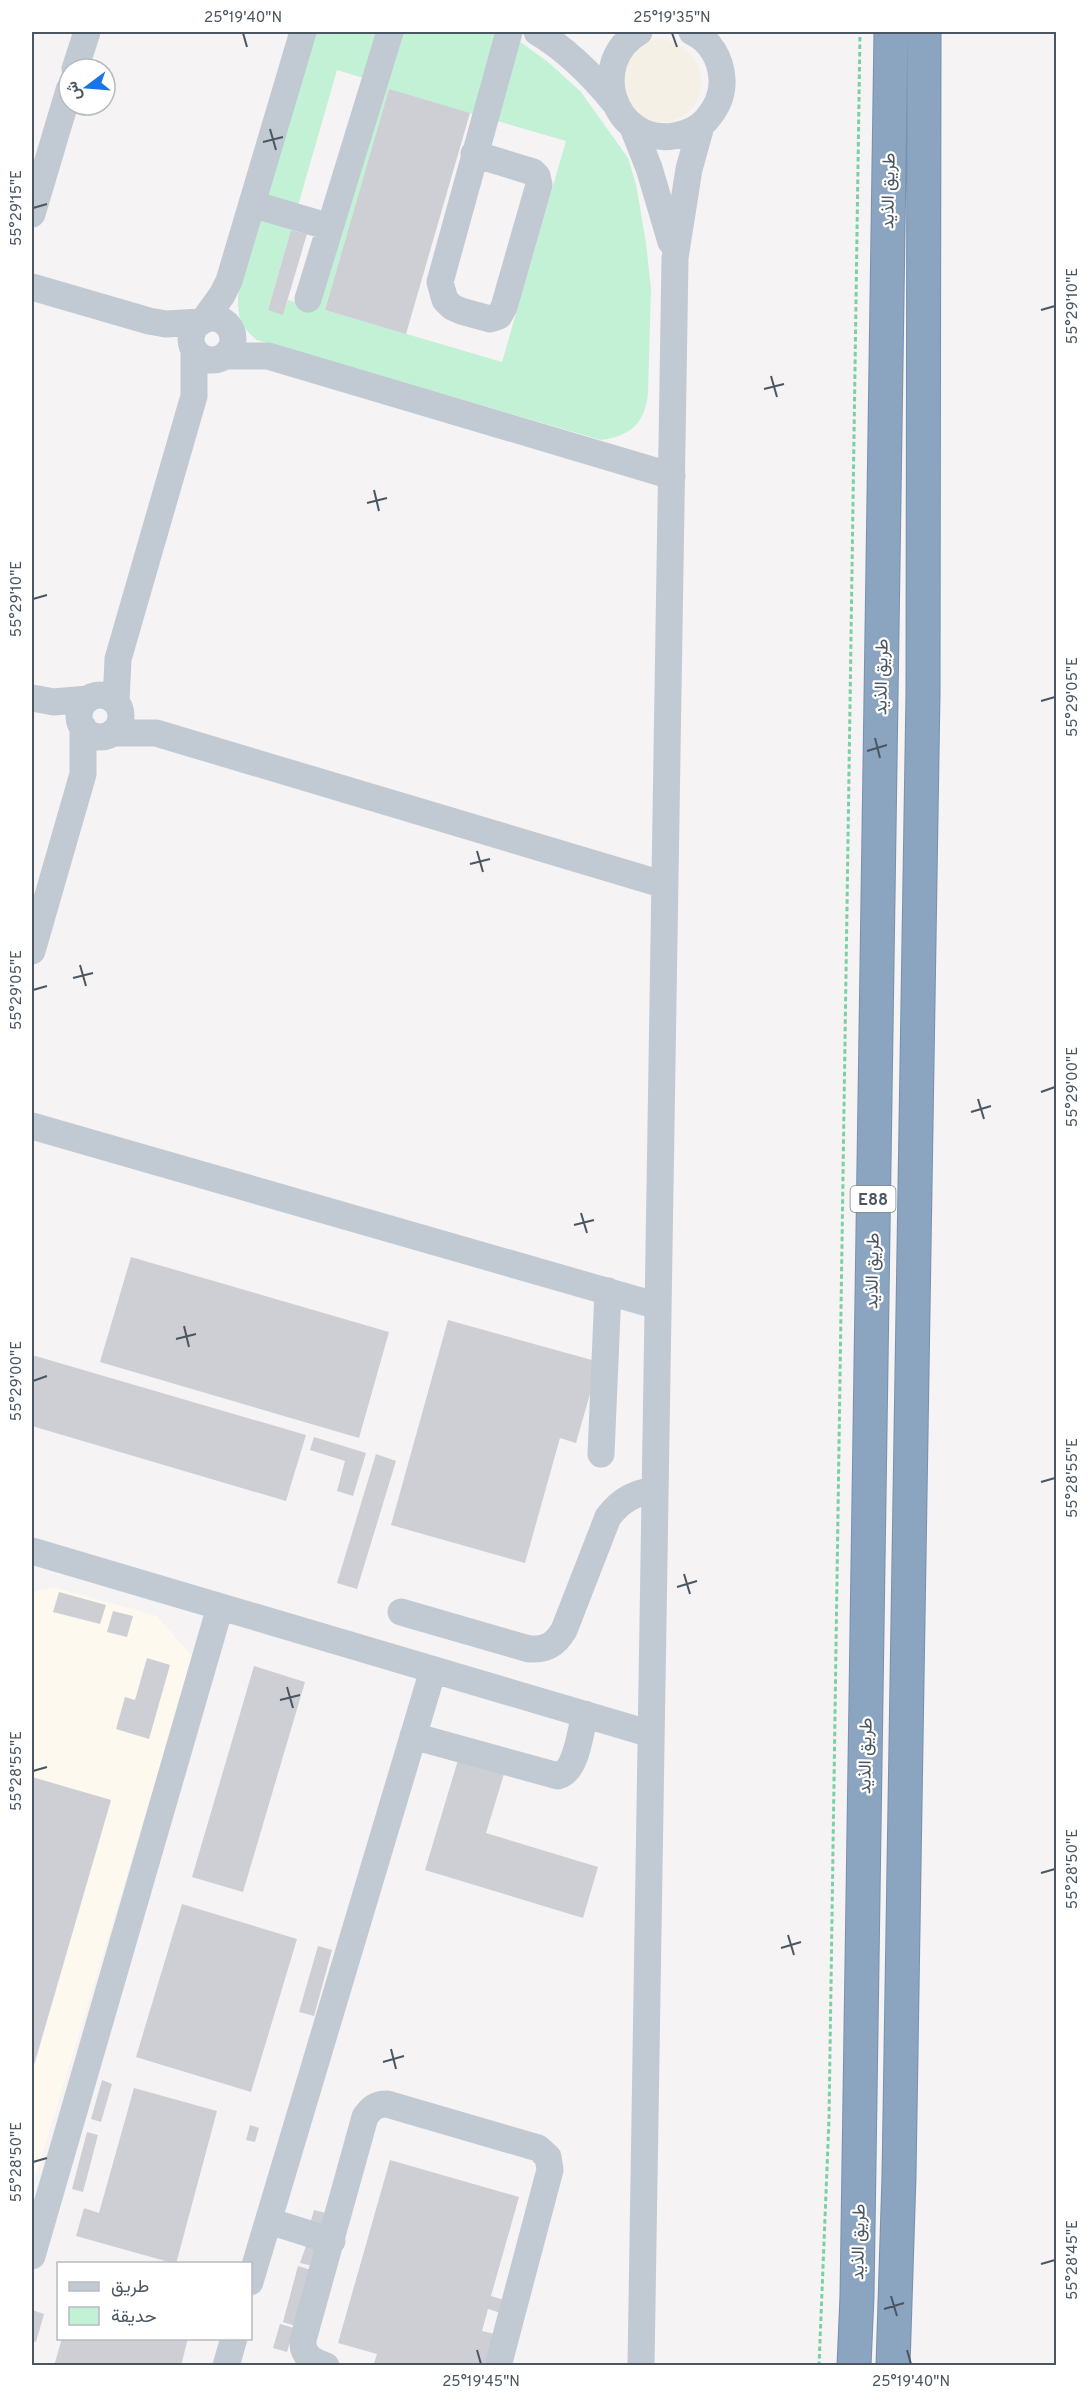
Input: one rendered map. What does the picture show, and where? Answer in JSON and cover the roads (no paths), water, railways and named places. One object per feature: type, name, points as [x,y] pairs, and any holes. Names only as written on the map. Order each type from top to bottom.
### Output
[{"type":"highway","name":"طريق الذيد","points":[[854,2366],[858,2250],[891,32]]},
{"type":"highway","name":"طريق الذيد","points":[[894,2366],[923,717],[924,32]]},
{"type":"lane","points":[[79,57],[87,32]]},
{"type":"lane","points":[[149,321],[194,349],[204,358],[216,360],[218,335],[214,308],[229,281],[303,32]]},
{"type":"lane","points":[[308,299],[390,32]]},
{"type":"lane","points":[[474,154],[533,172],[539,180],[502,312],[490,319],[452,307],[445,300],[440,282],[474,154],[509,32]]},
{"type":"lane","points":[[537,32],[594,77],[632,125],[648,134],[666,137],[685,134],[701,126],[713,113],[720,98],[722,81],[720,64],[710,40],[692,32]]},
{"type":"lane","points":[[614,102],[610,83],[613,64],[622,47],[635,32]]},
{"type":"lane","points":[[32,214],[61,117]]},
{"type":"lane","points":[[632,125],[657,190],[675,258]]},
{"type":"lane","points":[[641,2366],[675,258],[687,180],[701,126]]},
{"type":"lane","points":[[252,204],[330,227]]},
{"type":"lane","points":[[32,287],[149,321],[175,324],[218,335],[268,356],[672,476]]},
{"type":"lane","points":[[32,951],[83,774],[106,712],[118,659],[194,396],[218,335]]},
{"type":"lane","points":[[194,349],[194,396]]},
{"type":"lane","points":[[34,698],[106,712],[156,733],[665,885]]},
{"type":"lane","points":[[34,698],[82,726]]},
{"type":"lane","points":[[83,774],[80,711],[106,712]]},
{"type":"lane","points":[[32,1126],[658,1306]]},
{"type":"lane","points":[[601,1454],[608,1291]]},
{"type":"lane","points":[[401,1612],[529,1649],[550,1646],[564,1630],[608,1517],[616,1506],[628,1497],[655,1490]]},
{"type":"lane","points":[[32,1551],[651,1734]]},
{"type":"lane","points":[[32,2256],[220,1607]]},
{"type":"lane","points":[[252,2276],[433,1670]]},
{"type":"lane","points":[[413,1736],[558,1776],[563,1775],[572,1767],[585,1714]]},
{"type":"lane","points":[[326,2366],[309,2358],[303,2346],[365,2117],[374,2106],[387,2104],[538,2148],[544,2151],[550,2163],[498,2366]]},
{"type":"lane","points":[[269,2221],[332,2241]]},
{"type":"lane","points":[[226,2366],[233,2340]]}]
